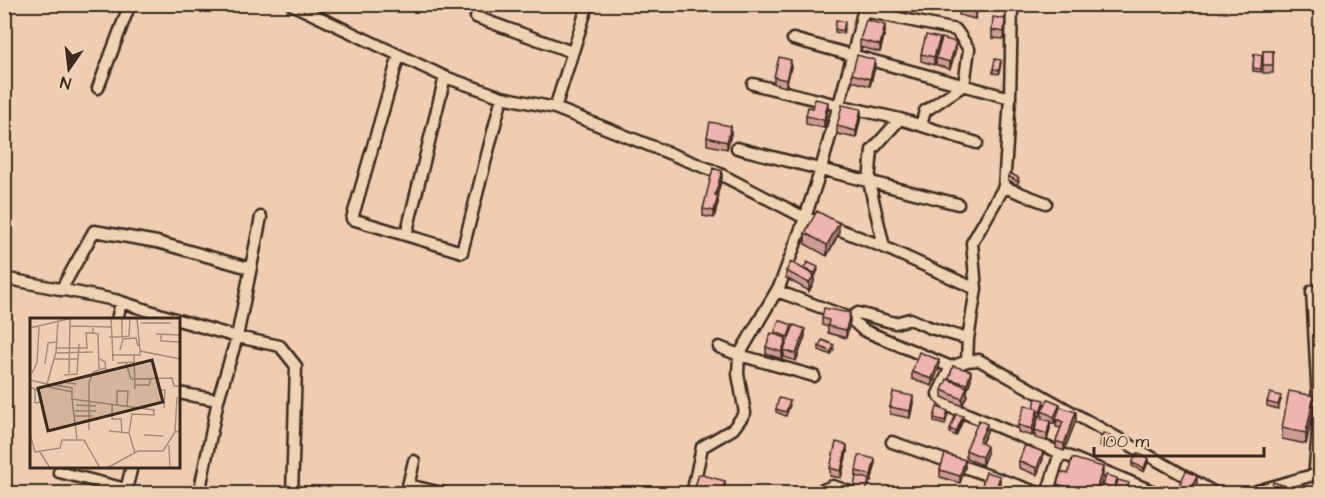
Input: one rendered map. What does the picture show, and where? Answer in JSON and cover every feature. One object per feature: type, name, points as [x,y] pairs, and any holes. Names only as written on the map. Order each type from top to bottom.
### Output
[{"type":"street","points":[[98,88],[130,4]]},
{"type":"street","points":[[291,4],[445,76],[502,97],[555,108],[714,171],[805,218],[884,247],[976,289]]},
{"type":"street","points":[[555,108],[588,4]]},
{"type":"street","points":[[967,361],[976,289],[972,243],[1004,187],[1010,98],[1012,4]]},
{"type":"street","points":[[692,494],[702,447],[733,429],[745,413],[738,374],[739,355],[777,291],[805,218],[821,170],[864,8],[956,30],[969,49],[964,85],[925,111],[921,125]]},
{"type":"street","points":[[476,17],[573,52]]},
{"type":"street","points":[[793,39],[1010,98]]},
{"type":"street","points":[[399,55],[352,219],[462,252],[502,97]]},
{"type":"street","points":[[406,235],[445,76]]},
{"type":"street","points":[[753,84],[900,119],[977,142]]},
{"type":"street","points":[[884,247],[869,182],[872,150],[900,119]]},
{"type":"street","points":[[736,148],[958,204]]},
{"type":"street","points":[[1004,187],[1046,203]]},
{"type":"street","points":[[200,494],[218,400],[237,337],[261,217]]},
{"type":"street","points":[[61,290],[94,231],[157,242],[249,268]]},
{"type":"street","points":[[4,278],[121,302],[172,318]]},
{"type":"street","points":[[777,291],[850,318],[863,330],[951,367],[978,360],[1216,494]]},
{"type":"street","points":[[1252,494],[1320,472],[1316,467],[1320,418],[1317,334],[1312,291]]},
{"type":"street","points":[[117,318],[121,302]]},
{"type":"street","points":[[850,318],[858,313],[895,323],[910,319],[968,339]]},
{"type":"street","points":[[180,321],[237,337],[280,346],[296,366],[292,494]]},
{"type":"street","points":[[719,347],[739,355],[814,376]]},
{"type":"street","points":[[951,367],[938,394],[948,406],[1159,494]]},
{"type":"street","points":[[180,393],[218,400]]},
{"type":"street","points":[[892,442],[1042,494]]},
{"type":"street","points":[[1047,494],[1060,453]]},
{"type":"street","points":[[414,461],[407,489],[446,494]]},
{"type":"street","points":[[59,472],[126,491],[132,468]]},
{"type":"street","points":[[813,494],[833,486],[848,491]]},
{"type":"building","points":[[959,4],[977,4],[975,12],[959,7]]},
{"type":"building","points":[[993,17],[1005,19],[1004,32],[992,30]]},
{"type":"building","points":[[836,20],[845,22],[843,31],[835,29]]},
{"type":"building","points":[[866,20],[885,25],[880,45],[860,40]]},
{"type":"building","points":[[926,35],[940,38],[934,57],[921,54]]},
{"type":"building","points":[[942,38],[956,42],[950,62],[936,58]]},
{"type":"building","points":[[1263,51],[1273,51],[1273,65],[1263,65]]},
{"type":"building","points":[[1254,54],[1262,55],[1261,69],[1253,68]]},
{"type":"building","points":[[857,55],[875,60],[870,79],[852,74]]},
{"type":"building","points":[[779,57],[791,60],[786,80],[774,77]]},
{"type":"building","points":[[995,59],[1001,60],[999,70],[993,69]]},
{"type":"building","points":[[815,99],[828,102],[824,120],[806,116],[808,107],[813,108]]},
{"type":"building","points":[[842,105],[861,109],[856,131],[837,126]]},
{"type":"building","points":[[710,122],[731,126],[727,142],[707,137]]},
{"type":"building","points":[[713,168],[722,171],[715,195],[718,196],[714,211],[703,209]]},
{"type":"building","points":[[1010,173],[1019,178],[1017,181],[1008,176]]},
{"type":"building","points":[[817,211],[839,223],[827,245],[805,233]]},
{"type":"building","points":[[791,262],[814,275],[809,283],[786,271]]},
{"type":"building","points":[[807,262],[818,267],[815,273],[804,269]]},
{"type":"building","points":[[824,308],[850,313],[846,330],[828,326],[829,320],[822,318]]},
{"type":"building","points":[[1318,313],[1320,313],[1320,327],[1315,326]]},
{"type":"building","points":[[779,320],[792,325],[788,337],[775,332]]},
{"type":"building","points":[[794,325],[805,329],[796,354],[784,350]]},
{"type":"building","points":[[771,333],[786,338],[782,352],[766,347]]},
{"type":"building","points":[[822,340],[834,345],[831,352],[819,346]]},
{"type":"building","points":[[919,352],[939,360],[932,379],[912,372]]},
{"type":"building","points":[[953,366],[971,371],[967,384],[949,379]]},
{"type":"building","points":[[947,379],[967,387],[962,399],[942,390]]},
{"type":"building","points":[[1289,391],[1314,396],[1306,433],[1282,428]]},
{"type":"building","points":[[893,392],[913,396],[910,411],[890,407]]},
{"type":"building","points":[[1270,393],[1281,396],[1278,405],[1267,402]]},
{"type":"building","points":[[779,398],[790,401],[786,412],[776,409]]},
{"type":"building","points":[[1036,398],[1044,400],[1040,412],[1034,408]]},
{"type":"building","points":[[1048,399],[1060,404],[1054,417],[1042,411]]},
{"type":"building","points":[[1025,405],[1038,409],[1032,429],[1018,425]]},
{"type":"building","points":[[937,407],[948,411],[945,421],[934,418]]},
{"type":"building","points":[[1060,407],[1076,412],[1064,444],[1056,441],[1063,422],[1056,419]]},
{"type":"building","points":[[956,414],[963,416],[956,432],[950,429]]},
{"type":"building","points":[[1038,418],[1050,421],[1047,434],[1035,430]]},
{"type":"building","points":[[979,420],[987,424],[979,442],[987,446],[982,457],[966,450]]},
{"type":"building","points":[[1103,433],[1110,435],[1107,445],[1100,443]]},
{"type":"building","points":[[836,442],[847,445],[841,471],[830,468]]},
{"type":"building","points":[[1025,445],[1043,452],[1037,468],[1019,461]]},
{"type":"building","points":[[1137,453],[1148,458],[1144,468],[1132,463]]},
{"type":"building","points":[[945,454],[965,460],[960,476],[940,470]]},
{"type":"building","points":[[859,455],[875,459],[871,475],[856,471]]},
{"type":"building","points":[[1072,458],[1103,467],[1095,494],[1057,484],[1061,472],[1068,474]]},
{"type":"building","points":[[1186,471],[1197,476],[1189,493],[1178,488]]},
{"type":"building","points":[[986,472],[1000,476],[996,489],[982,485]]},
{"type":"building","points":[[699,474],[725,481],[722,494],[709,494],[694,490]]},
{"type":"building","points":[[1106,475],[1117,478],[1116,487],[1118,480],[1129,483],[1125,494],[1102,490]]},
{"type":"building","points":[[856,476],[869,479],[866,494],[853,494]]},
{"type":"building","points":[[1273,482],[1286,486],[1283,494],[1270,494]]},
{"type":"building","points":[[1317,485],[1320,486],[1320,494],[1314,494]]},
{"type":"building","points":[[1031,486],[1045,493],[1045,494],[1027,494]]},
{"type":"building","points":[[1011,487],[1019,490],[1018,494],[1009,494]]}]
